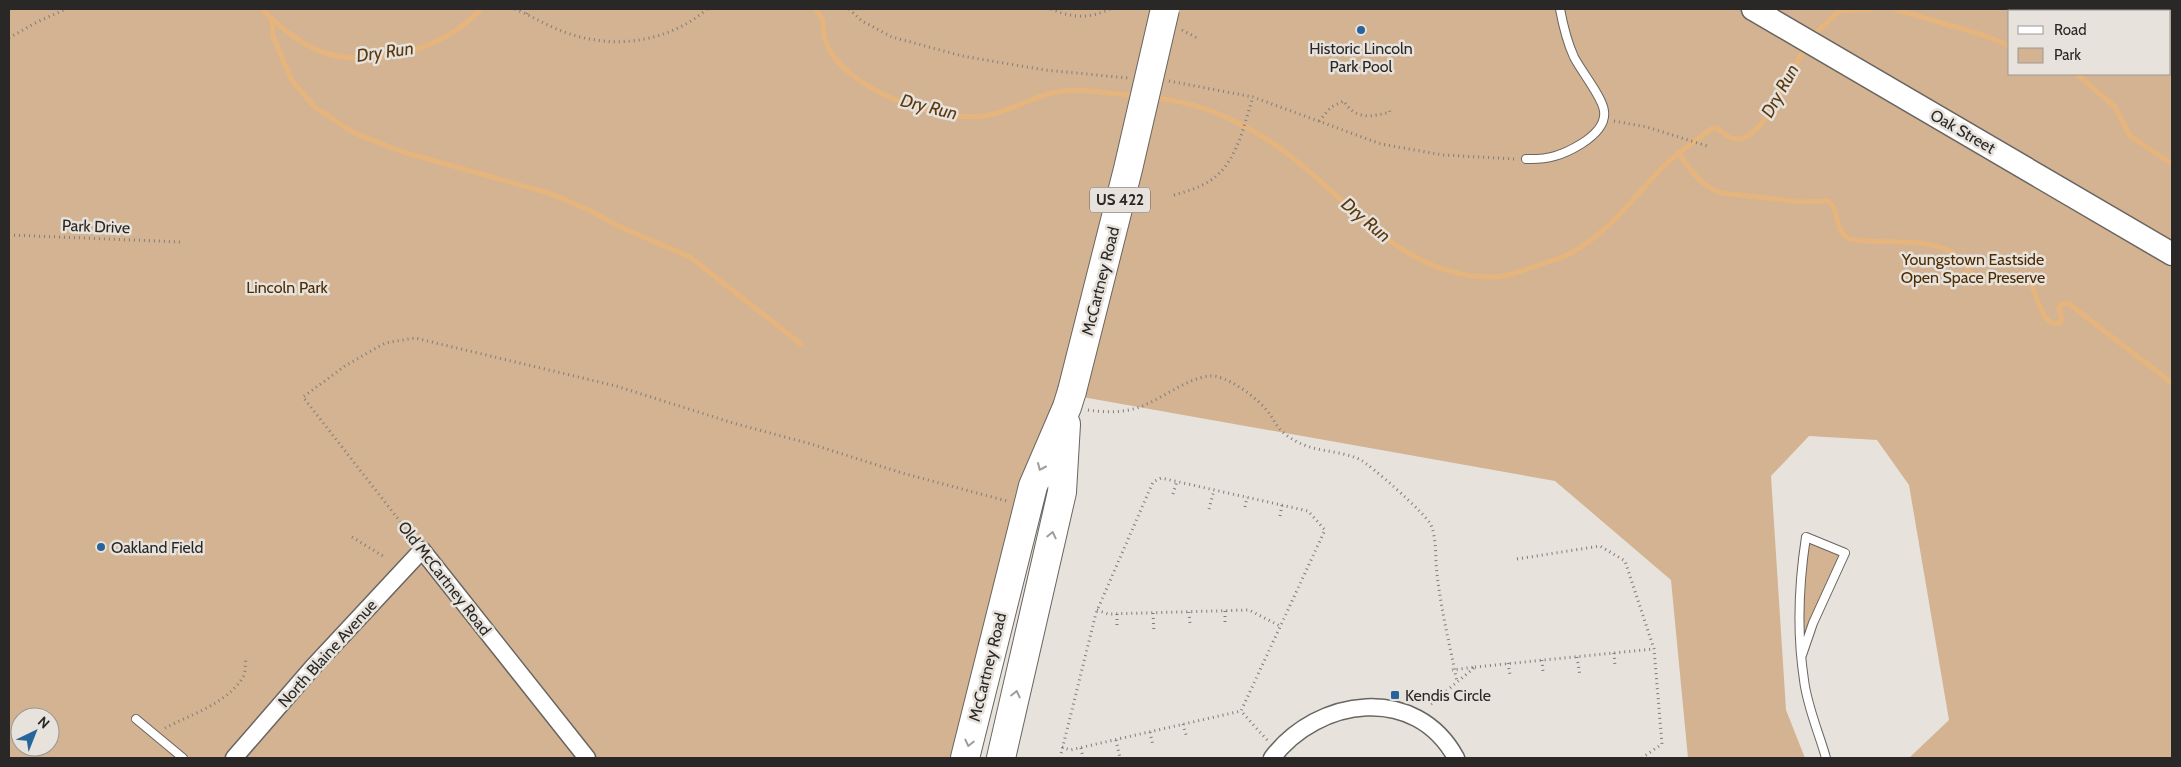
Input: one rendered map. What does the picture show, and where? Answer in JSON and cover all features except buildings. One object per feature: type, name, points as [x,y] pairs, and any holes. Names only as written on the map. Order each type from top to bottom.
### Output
[{"type":"highway","name":"McCartney Road","points":[[965,758],[1032,486],[1069,399],[1128,170],[1165,9]]},
{"type":"highway","name":"McCartney Road","points":[[1001,758],[1062,492],[1069,399]]},
{"type":"street","name":"Oak Street","points":[[1753,9],[2172,254]]},
{"type":"street","name":"North Blaine Avenue","points":[[234,758],[313,667],[422,550]]},
{"type":"street","name":"Old McCartney Road","points":[[422,550],[587,758]]},
{"type":"street","points":[[1275,755],[1292,737],[1319,719],[1357,706],[1395,710],[1421,720],[1444,740],[1456,758]]},
{"type":"lane","points":[[1526,159],[1555,158],[1589,139],[1604,120],[1604,110],[1600,99],[1573,55],[1563,26],[1560,9]]},
{"type":"lane","points":[[1802,655],[1813,623],[1845,553],[1806,537],[1800,572],[1802,655],[1804,682],[1826,758]]},
{"type":"lane","points":[[136,719],[182,758]]},
{"type":"path","points":[[9,38],[37,22],[66,9]]},
{"type":"path","points":[[515,9],[567,33],[601,41],[635,42],[664,35],[697,18],[707,9]]},
{"type":"path","points":[[527,14],[529,9]]},
{"type":"path","points":[[849,9],[862,21],[892,37],[962,56],[1044,70],[1134,78]]},
{"type":"path","points":[[1051,9],[1068,16],[1086,17],[1110,9]]},
{"type":"path","points":[[1190,35],[1199,39]]},
{"type":"path","points":[[1164,81],[1253,97],[1381,144],[1443,155],[1526,159]]},
{"type":"path","points":[[1174,196],[1200,186],[1215,177],[1230,158],[1239,141],[1253,97]]},
{"type":"path","points":[[1319,120],[1331,107],[1344,101],[1351,110],[1368,117],[1390,112],[1389,108]]},
{"type":"path","points":[[1604,120],[1646,127],[1708,146]]},
{"type":"path","name":"Park Drive","points":[[9,236],[182,242]]},
{"type":"path","name":"Old McCartney Road","points":[[422,550],[303,398],[345,366],[385,343],[415,338],[616,386],[733,424],[811,444],[902,473],[1027,506]]},
{"type":"path","points":[[1069,399],[1098,411],[1124,412],[1147,404],[1186,384],[1210,376],[1224,380],[1246,392],[1269,412],[1284,433],[1298,443],[1359,460],[1419,509],[1431,525],[1437,575],[1453,670],[1457,682]]},
{"type":"path","points":[[1060,758],[1097,610],[1153,482],[1161,478],[1308,511],[1325,530],[1241,711]]},
{"type":"path","points":[[1174,494],[1177,481]]},
{"type":"path","points":[[1209,508],[1214,490]]},
{"type":"path","points":[[1245,507],[1247,497]]},
{"type":"path","points":[[1280,516],[1282,505]]},
{"type":"path","points":[[352,537],[383,556]]},
{"type":"path","points":[[1517,558],[1600,546],[1625,561],[1654,649],[1662,744],[1642,758]]},
{"type":"path","points":[[1097,610],[1108,614],[1249,610],[1280,626]]},
{"type":"path","points":[[1225,611],[1225,624]]},
{"type":"path","points":[[1189,612],[1190,624]]},
{"type":"path","points":[[1153,613],[1154,634]]},
{"type":"path","points":[[1117,614],[1117,628]]},
{"type":"path","points":[[1453,670],[1654,649]]},
{"type":"path","points":[[1614,653],[1615,666]]},
{"type":"path","points":[[1578,657],[1580,676]]},
{"type":"path","points":[[153,734],[215,703],[235,689],[244,675],[246,658]]},
{"type":"path","points":[[1542,660],[1543,672]]},
{"type":"path","points":[[1508,663],[1510,675]]},
{"type":"path","points":[[1431,704],[1475,667]]},
{"type":"path","points":[[1062,747],[1070,750],[1080,748],[1241,711]]},
{"type":"path","points":[[1241,711],[1275,755]]},
{"type":"path","points":[[1184,724],[1187,738]]},
{"type":"path","points":[[1150,732],[1153,746]]},
{"type":"path","points":[[1116,740],[1120,758]]},
{"type":"path","points":[[1080,748],[1083,758]]},
{"type":"green space","points":[[9,9],[2172,9],[2172,758],[1909,758],[1949,720],[1909,485],[1877,440],[1809,436],[1771,476],[1786,710],[1805,758],[1688,758],[1671,580],[1555,481],[1071,395],[965,758],[9,758]]},
{"type":"green space","points":[[1806,537],[1845,553],[1802,655],[1800,572]]},
{"type":"waterway","name":"Dry Run","points":[[262,9],[292,36],[310,47],[328,54],[369,58],[390,56],[430,44],[466,23],[481,9]]},
{"type":"waterway","name":"Dry Run","points":[[815,9],[822,18],[825,40],[828,47],[844,68],[873,89],[891,98],[929,111],[967,117],[984,116],[1047,94],[1066,91],[1135,96]]},
{"type":"waterway","name":"Dry Run","points":[[1813,36],[1839,11],[1872,9]]},
{"type":"waterway","name":"Dry Run","points":[[1895,9],[1986,36],[2008,45]]},
{"type":"waterway","points":[[272,18],[273,36],[292,81],[315,107],[354,133],[403,152],[552,194],[595,213],[616,225],[690,257],[801,344]]},
{"type":"waterway","name":"Dry Run","points":[[1154,98],[1172,100],[1208,110],[1241,125],[1273,143],[1312,173],[1382,235],[1407,252],[1433,266],[1462,274],[1499,277],[1561,258],[1587,243],[1610,224],[1667,163],[1711,129],[1717,128],[1734,139],[1747,136],[1757,128],[1777,101],[1805,47]]},
{"type":"waterway","name":"Dry Run","points":[[2078,75],[2115,107],[2130,136],[2172,164]]},
{"type":"waterway","points":[[1678,153],[1702,182],[1722,193],[1802,202],[1828,201],[1835,210],[1841,230],[1849,239],[1912,242],[1936,246],[1958,256],[1972,274],[1982,279],[1993,280],[2014,275],[2023,276],[2032,287],[2047,319],[2053,323],[2060,323],[2062,318],[2059,309],[2060,305],[2068,303],[2172,383]]},
{"type":"place","name":"Historic Lincoln Park Pool","points":[[1361,30]]},
{"type":"place","name":"Oakland Field","points":[[101,547]]},
{"type":"place","name":"Kendis Circle","points":[[1395,695]]},
{"type":"park label","name":"Youngstown Eastside Open Space Preserve","points":[[1973,268]]},
{"type":"park label","name":"Lincoln Park","points":[[287,287]]}]
